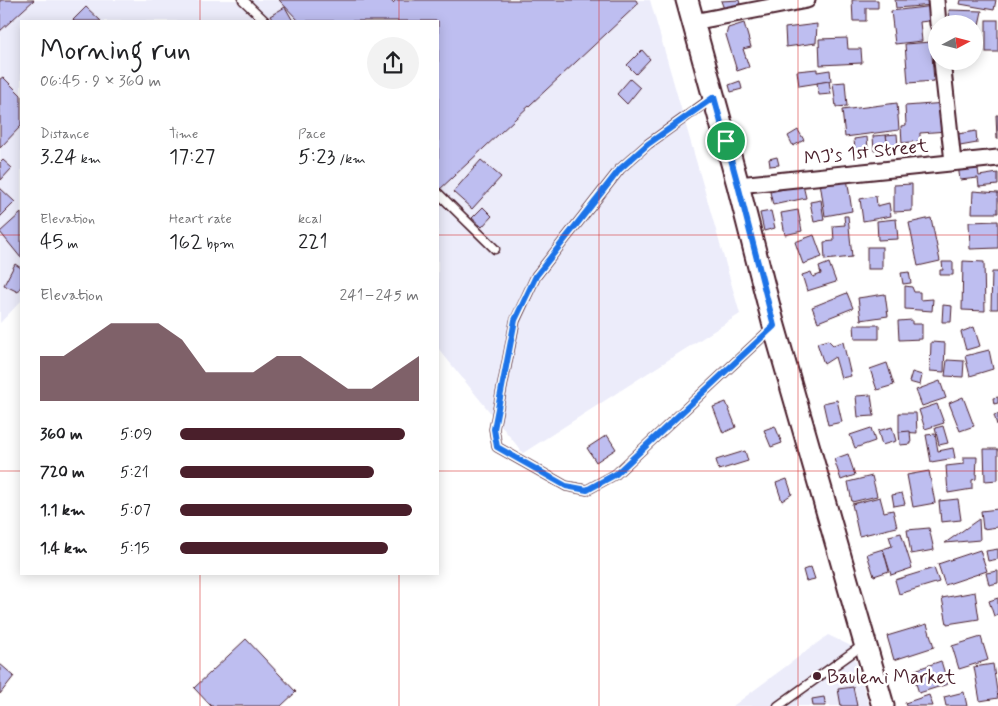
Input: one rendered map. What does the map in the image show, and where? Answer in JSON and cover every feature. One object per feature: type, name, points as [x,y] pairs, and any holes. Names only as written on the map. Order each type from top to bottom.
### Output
[{"type":"street","points":[[687,0],[738,185],[774,326],[883,706]]},
{"type":"street","points":[[693,22],[807,0]]},
{"type":"street","points":[[936,0],[937,15]]},
{"type":"street","points":[[943,70],[953,162]]},
{"type":"street","name":"MJ’s 1st Street","points":[[738,185],[998,158]]},
{"type":"lane","points":[[243,0],[264,20]]},
{"type":"lane","points":[[714,97],[648,144],[620,169],[536,276],[515,320],[494,429],[497,447],[566,486],[587,490],[616,474],[774,326]]},
{"type":"lane","points":[[439,194],[495,248]]},
{"type":"lane","points":[[778,706],[865,644]]},
{"type":"shaded area","points":[[0,0],[650,0],[740,314],[523,453],[439,349],[439,20],[20,20],[20,302],[0,323]]},
{"type":"shaded area","name":"Bauleni Market","points":[[828,635],[851,646],[869,706],[733,706]]},
{"type":"building","points":[[0,0],[34,0],[0,31]]},
{"type":"building","points":[[279,0],[390,0],[393,3],[396,0],[636,0],[638,4],[439,190],[439,20],[298,20]]},
{"type":"building","points":[[739,0],[740,4],[724,9],[721,1]]},
{"type":"building","points":[[852,0],[878,0],[878,8],[866,8],[866,21],[853,21]]},
{"type":"building","points":[[895,0],[933,0],[934,5],[896,8]]},
{"type":"building","points":[[961,0],[996,0],[994,10],[960,4]]},
{"type":"building","points":[[934,6],[935,15],[928,15],[928,21],[920,22],[922,41],[895,44],[891,11]]},
{"type":"building","points":[[86,7],[100,20],[73,20]]},
{"type":"building","points":[[285,7],[292,20],[272,20],[270,16]]},
{"type":"building","points":[[949,10],[982,11],[981,15],[949,15]]},
{"type":"building","points":[[986,20],[998,20],[998,52],[986,52]]},
{"type":"building","points":[[744,23],[751,47],[743,49],[749,67],[737,71],[726,35],[728,28]]},
{"type":"building","points":[[817,24],[816,43],[786,47],[785,28]]},
{"type":"building","points":[[847,38],[848,49],[861,49],[862,63],[820,65],[819,39]]},
{"type":"building","points":[[928,42],[928,70],[933,70],[934,81],[908,83],[905,44]]},
{"type":"building","points":[[642,50],[650,59],[636,74],[627,65]]},
{"type":"building","points":[[817,69],[817,72],[830,70],[831,81],[799,86],[797,71]]},
{"type":"building","points":[[3,77],[20,94],[20,127],[0,148],[0,79]]},
{"type":"building","points":[[630,79],[640,88],[627,104],[617,94]]},
{"type":"building","points":[[740,81],[742,89],[731,92],[729,85]]},
{"type":"building","points":[[829,81],[831,94],[819,95],[817,83]]},
{"type":"building","points":[[845,82],[847,106],[836,107],[833,83]]},
{"type":"building","points":[[897,103],[899,130],[845,137],[842,110]]},
{"type":"building","points":[[946,103],[947,131],[920,133],[920,141],[902,143],[901,126],[906,125],[905,106]]},
{"type":"building","points":[[996,115],[998,115],[998,139],[997,139]]},
{"type":"building","points":[[798,130],[804,140],[793,146],[788,136]]},
{"type":"building","points":[[976,131],[977,143],[960,146],[958,134]]},
{"type":"building","points":[[897,134],[898,147],[888,148],[886,135]]},
{"type":"building","points":[[886,135],[888,148],[874,151],[873,136]]},
{"type":"building","points":[[867,137],[868,149],[855,151],[854,139]]},
{"type":"building","points":[[777,157],[779,165],[770,166],[769,159]]},
{"type":"building","points":[[3,160],[12,168],[1,180],[0,163]]},
{"type":"building","points":[[481,160],[501,177],[472,209],[453,192]]},
{"type":"building","points":[[977,162],[979,176],[998,173],[998,185],[979,187],[978,178],[960,180],[958,165]]},
{"type":"building","points":[[847,178],[852,211],[825,216],[820,182]]},
{"type":"building","points":[[912,184],[912,211],[894,212],[894,185]]},
{"type":"building","points":[[803,185],[806,198],[773,205],[770,192]]},
{"type":"building","points":[[0,188],[15,202],[0,217]]},
{"type":"building","points":[[973,191],[998,193],[998,213],[972,213]]},
{"type":"building","points":[[876,196],[877,206],[889,203],[891,216],[863,221],[860,199]]},
{"type":"building","points":[[821,200],[824,220],[814,222],[810,202]]},
{"type":"building","points":[[483,207],[492,216],[482,227],[472,218]]},
{"type":"building","points":[[798,210],[802,231],[785,235],[781,213]]},
{"type":"building","points":[[771,211],[775,228],[764,231],[760,213]]},
{"type":"building","points":[[20,214],[20,257],[0,232]]},
{"type":"building","points":[[844,216],[848,216],[852,257],[825,260],[824,242],[834,241],[833,226],[845,225]]},
{"type":"building","points":[[931,218],[940,261],[918,266],[909,223]]},
{"type":"building","points":[[896,219],[898,239],[878,240],[877,221]]},
{"type":"building","points":[[998,221],[998,248],[970,249],[969,222]]},
{"type":"building","points":[[814,235],[822,257],[803,264],[795,242]]},
{"type":"building","points":[[867,247],[882,247],[882,269],[867,269]]},
{"type":"building","points":[[963,261],[984,262],[985,311],[962,310]]},
{"type":"building","points":[[942,262],[953,262],[953,275],[940,275],[940,270],[943,270]]},
{"type":"building","points":[[829,263],[836,282],[807,291],[802,275],[811,272],[813,277],[821,274],[819,267]]},
{"type":"building","points":[[15,264],[20,267],[20,288],[18,292],[4,285]]},
{"type":"building","points":[[909,272],[911,283],[903,284],[901,273]]},
{"type":"building","points":[[992,272],[998,272],[998,309],[991,309]]},
{"type":"building","points":[[905,286],[912,287],[914,292],[920,292],[920,300],[933,299],[932,311],[905,309]]},
{"type":"building","points":[[847,293],[853,308],[818,322],[812,307]]},
{"type":"building","points":[[885,294],[888,316],[861,320],[858,298]]},
{"type":"building","points":[[943,305],[952,306],[951,322],[942,322]]},
{"type":"building","points":[[912,320],[912,324],[922,324],[922,339],[899,340],[898,321]]},
{"type":"building","points":[[854,325],[879,325],[879,339],[855,339]]},
{"type":"building","points":[[974,327],[980,346],[966,350],[961,332]]},
{"type":"building","points":[[828,340],[833,345],[843,342],[851,376],[841,378],[835,357],[824,364],[817,343]]},
{"type":"building","points":[[931,342],[945,343],[944,372],[930,371]]},
{"type":"building","points":[[989,350],[993,369],[970,376],[965,356]]},
{"type":"building","points":[[947,360],[964,361],[963,377],[945,376]]},
{"type":"building","points":[[887,363],[894,385],[877,390],[870,369]]},
{"type":"building","points":[[912,372],[922,375],[920,385],[909,382]]},
{"type":"building","points":[[940,381],[946,398],[922,406],[916,390]]},
{"type":"building","points":[[871,395],[874,416],[858,417],[856,396]]},
{"type":"building","points":[[963,397],[974,426],[960,431],[949,403]]},
{"type":"building","points":[[998,397],[998,403],[994,404],[993,398]]},
{"type":"building","points":[[837,400],[842,422],[828,425],[823,403]]},
{"type":"building","points":[[726,402],[736,427],[723,433],[713,407]]},
{"type":"building","points":[[937,404],[944,423],[925,429],[919,410]]},
{"type":"building","points":[[899,413],[916,413],[917,433],[899,432]]},
{"type":"building","points":[[998,414],[998,425],[997,425],[994,415]]},
{"type":"building","points":[[775,426],[782,443],[771,447],[764,430]]},
{"type":"building","points":[[943,426],[948,443],[939,445],[935,428]]},
{"type":"building","points":[[892,427],[896,441],[882,445],[878,431]]},
{"type":"building","points":[[871,428],[875,441],[855,448],[850,435]]},
{"type":"building","points":[[910,431],[911,444],[900,445],[899,432]]},
{"type":"building","points":[[935,434],[938,451],[953,448],[955,458],[931,462],[926,435]]},
{"type":"building","points":[[607,435],[616,449],[596,462],[587,448]]},
{"type":"building","points":[[984,449],[998,449],[998,480],[985,481]]},
{"type":"building","points":[[745,451],[748,461],[719,470],[716,460]]},
{"type":"building","points":[[848,454],[855,475],[841,480],[834,459]]},
{"type":"building","points":[[964,457],[977,457],[976,479],[972,480],[972,489],[948,493],[946,466],[964,464]]},
{"type":"building","points":[[929,471],[935,503],[913,507],[907,475]]},
{"type":"building","points":[[872,476],[877,496],[852,502],[848,482]]},
{"type":"building","points":[[787,479],[792,494],[782,501],[776,483]]},
{"type":"building","points":[[902,493],[905,504],[894,506],[892,495]]},
{"type":"building","points":[[880,497],[884,512],[893,510],[897,527],[859,536],[852,504]]},
{"type":"building","points":[[958,499],[961,520],[941,522],[939,501]]},
{"type":"building","points":[[998,509],[998,527],[983,529],[981,511]]},
{"type":"building","points":[[979,519],[980,540],[945,543]]},
{"type":"building","points":[[929,528],[934,550],[911,554],[907,530]]},
{"type":"building","points":[[901,533],[912,568],[891,575],[883,549],[892,546],[889,536]]},
{"type":"building","points":[[883,549],[889,571],[874,576],[867,554]]},
{"type":"building","points":[[998,549],[998,559],[988,561],[986,551]]},
{"type":"building","points":[[980,550],[987,571],[945,585],[938,564]]},
{"type":"building","points":[[811,567],[815,579],[806,581],[803,570]]},
{"type":"building","points":[[934,568],[939,582],[899,594],[895,580]]},
{"type":"building","points":[[998,571],[998,583],[989,585],[986,573]]},
{"type":"building","points":[[975,592],[979,619],[947,624],[942,598]]},
{"type":"building","points":[[998,598],[998,614],[994,616],[989,601]]},
{"type":"building","points":[[927,624],[934,647],[894,660],[887,636]]},
{"type":"building","points":[[981,637],[988,660],[959,669],[952,646]]},
{"type":"building","points":[[246,639],[296,692],[281,706],[211,706],[194,688]]},
{"type":"building","points":[[941,661],[948,684],[919,693],[912,671]]},
{"type":"building","points":[[0,664],[14,676],[0,694]]},
{"type":"building","points":[[993,664],[998,698],[980,701],[974,667]]},
{"type":"building","points":[[853,687],[857,706],[841,706],[838,689]]},
{"type":"building","points":[[964,692],[967,706],[946,706],[944,697]]},
{"type":"building","points":[[929,695],[933,706],[906,706],[905,703]]},
{"type":"building","points":[[824,697],[826,706],[813,706],[812,699]]},
{"type":"place","name":"Bauleni Market","points":[[817,676]]},
{"type":"route","points":[[714,97],[726,141],[774,326],[616,474],[587,490],[566,486],[497,447],[494,429],[515,320],[536,276],[620,169],[648,144],[714,97]]}]
